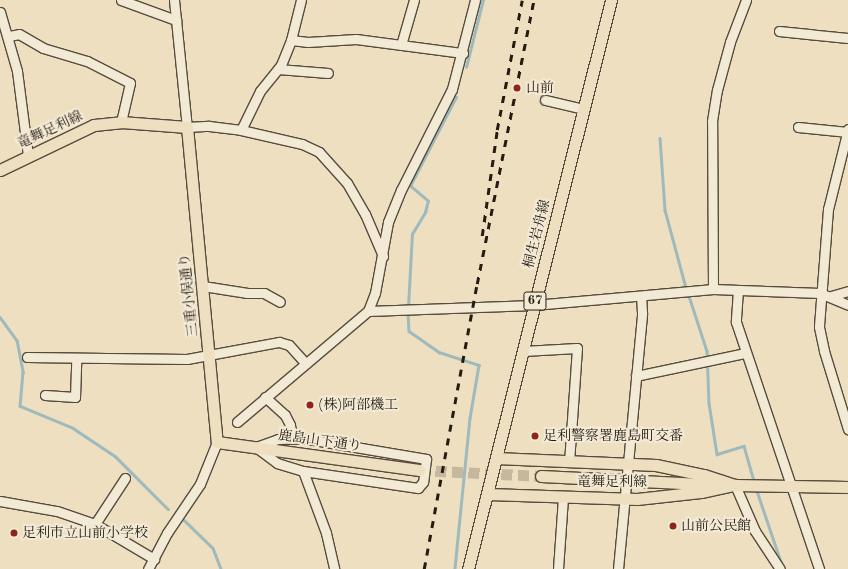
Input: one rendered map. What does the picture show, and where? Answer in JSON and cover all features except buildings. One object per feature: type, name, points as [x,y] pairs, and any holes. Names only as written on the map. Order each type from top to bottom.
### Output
[{"type":"main road","name":"桐生岩舟線","points":[[469,569],[611,0]]},
{"type":"main road","name":"竜舞足利線","points":[[0,170],[88,128],[121,122],[187,127]]},
{"type":"main road","name":"三重小俣通り","points":[[187,127],[217,442]]},
{"type":"main road","name":"鹿島山下通り","points":[[217,442],[419,470]]},
{"type":"main road","name":"竜舞足利線","points":[[496,458],[656,465],[704,475],[735,486]]},
{"type":"main road","points":[[541,476],[735,486]]},
{"type":"main road","name":"竜舞足利線","points":[[488,494],[625,499],[666,496],[735,486],[848,487]]},
{"type":"street","points":[[121,0],[176,20]]},
{"type":"street","name":"三重小俣通り","points":[[174,0],[187,127]]},
{"type":"street","points":[[241,130],[260,91],[278,70],[291,40],[301,0]]},
{"type":"street","points":[[400,46],[414,0]]},
{"type":"street","points":[[237,422],[368,311],[375,293],[383,257],[388,222],[400,190],[452,89],[463,53],[475,0]]},
{"type":"street","points":[[713,289],[712,121],[716,90],[730,42],[746,0]]},
{"type":"street","points":[[0,12],[9,36],[24,110],[28,156]]},
{"type":"street","points":[[779,31],[848,38]]},
{"type":"street","points":[[9,36],[19,34],[43,48],[88,61],[130,83],[121,122]]},
{"type":"street","points":[[291,40],[308,42],[356,39],[400,46],[463,53]]},
{"type":"street","points":[[278,70],[328,73]]},
{"type":"street","points":[[545,100],[584,109]]},
{"type":"street","points":[[187,127],[209,126],[241,130],[302,144],[328,160],[347,183],[365,214],[383,257]]},
{"type":"street","points":[[798,128],[848,134],[833,182],[828,210],[820,293],[819,327],[824,351],[848,429]]},
{"type":"street","points":[[203,286],[247,293],[264,293],[280,302]]},
{"type":"street","points":[[368,311],[534,305],[713,289],[820,293],[831,296],[848,305]]},
{"type":"street","points":[[738,290],[736,322],[745,354],[789,486],[819,569]]},
{"type":"street","points":[[831,296],[848,292]]},
{"type":"street","points":[[618,569],[642,313],[641,296]]},
{"type":"street","points":[[27,357],[163,361],[210,356],[278,342],[289,346],[306,364]]},
{"type":"street","points":[[523,351],[577,348],[569,462]]},
{"type":"street","points":[[636,376],[745,354]]},
{"type":"street","points":[[45,395],[75,397],[76,359]]},
{"type":"street","points":[[265,397],[285,415],[290,425],[292,438]]},
{"type":"street","points":[[292,438],[426,459],[423,482],[418,488],[303,471],[277,463],[256,447],[292,438]]},
{"type":"street","name":"三重小俣通り","points":[[148,569],[167,533],[200,484],[217,442]]},
{"type":"street","points":[[303,471],[326,533],[334,569]]},
{"type":"street","points":[[94,524],[126,478]]},
{"type":"street","points":[[735,486],[755,531],[780,569]]},
{"type":"street","points":[[558,569],[563,497]]},
{"type":"street","points":[[0,501],[57,511],[94,524],[154,559]]},
{"type":"waterway","points":[[466,67],[483,0]]},
{"type":"waterway","points":[[408,307],[412,234],[425,212],[428,201],[410,186],[456,97]]},
{"type":"waterway","points":[[660,138],[665,210],[686,288]]},
{"type":"waterway","points":[[688,293],[707,351],[709,403],[717,454],[744,446],[754,481]]},
{"type":"waterway","points":[[408,312],[409,331],[439,352],[479,365],[470,418],[455,569]]},
{"type":"waterway","points":[[0,317],[17,340],[23,372],[20,406],[73,428],[115,456],[168,509]]},
{"type":"waterway","points":[[756,488],[782,565]]},
{"type":"waterway","points":[[184,520],[213,548],[221,569]]},
{"type":"tunnel","points":[[419,470],[541,476]]},
{"type":"railway","points":[[482,236],[497,130],[522,0]]},
{"type":"railway","points":[[424,569],[477,284],[534,0]]},
{"type":"place","name":"山前","points":[[517,88]]},
{"type":"place","name":"(株)阿部機工","points":[[310,405]]},
{"type":"place","name":"足利警察署鹿島町交番","points":[[535,436]]},
{"type":"place","name":"山前公民館","points":[[673,526]]},
{"type":"place","name":"足利市立山前小学校","points":[[14,533]]}]
